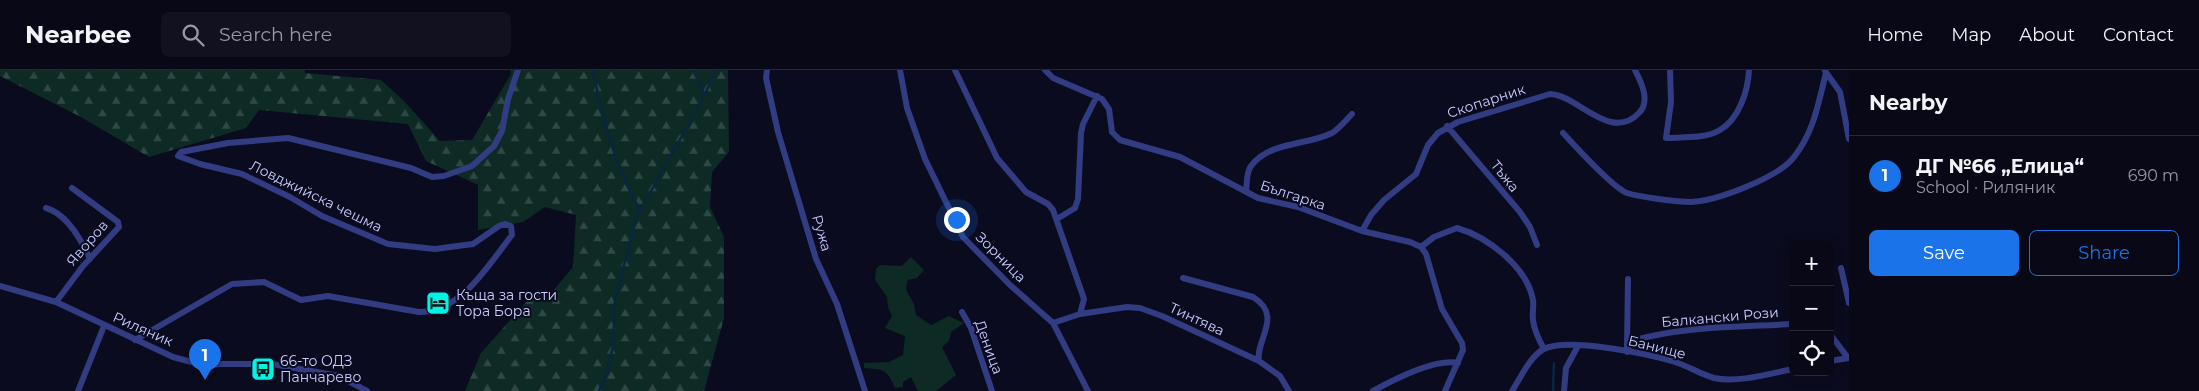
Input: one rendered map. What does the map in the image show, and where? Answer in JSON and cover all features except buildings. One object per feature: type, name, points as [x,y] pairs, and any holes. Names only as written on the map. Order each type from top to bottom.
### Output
[{"type":"street","name":"Ловджийска чешма","points":[[136,340],[232,284],[242,282],[264,282],[302,300],[328,296],[419,312],[440,310],[448,306],[474,283],[513,231],[511,226],[505,224],[473,244],[435,249],[388,244],[322,216],[290,197],[242,174],[178,156],[181,152],[228,143],[288,138],[411,168],[432,177],[472,166],[494,146],[502,131],[508,99],[518,70]]},
{"type":"street","name":"Ружа","points":[[767,70],[766,78],[778,132],[816,259],[837,304],[865,391]]},
{"type":"street","name":"Зорница","points":[[900,70],[907,108],[927,166],[963,238],[1010,285],[1053,323],[1088,391]]},
{"type":"street","points":[[955,70],[997,158],[1026,192],[1048,204],[1053,210],[1084,299],[1080,314]]},
{"type":"street","points":[[1045,70],[1054,78],[1097,96],[1083,124],[1078,198],[1075,208],[1057,219]]},
{"type":"street","name":"Скопарник","points":[[1362,231],[1371,215],[1384,200],[1416,174],[1428,145],[1447,126],[1550,94],[1560,96],[1599,118],[1617,122],[1632,118],[1642,110],[1645,88],[1635,70]]},
{"type":"street","points":[[1670,70],[1671,102],[1666,138],[1708,134],[1725,127],[1746,96],[1749,70]]},
{"type":"street","points":[[1825,72],[1840,92],[1849,139]]},
{"type":"street","points":[[1563,133],[1626,192],[1690,202],[1715,198],[1772,176],[1793,158],[1816,118],[1825,72]]},
{"type":"street","points":[[1840,92],[1849,88]]},
{"type":"street","name":"Българка","points":[[1097,96],[1109,109],[1112,132],[1120,140],[1180,157],[1199,165],[1246,192],[1266,200],[1298,207],[1362,231],[1410,242],[1421,247]]},
{"type":"street","points":[[1246,192],[1249,167],[1263,154],[1334,132],[1352,114]]},
{"type":"street","name":"Тъжа","points":[[1447,126],[1520,212],[1530,227],[1537,245]]},
{"type":"street","name":"Яворов","points":[[56,302],[90,259],[119,227],[118,222],[72,188]]},
{"type":"street","points":[[46,208],[63,217],[71,226],[90,259]]},
{"type":"street","points":[[1445,391],[1463,350],[1462,343],[1442,309],[1426,254],[1421,247],[1434,237],[1457,228],[1484,239],[1503,254],[1521,273],[1533,299],[1533,320],[1544,349],[1537,354],[1512,391]]},
{"type":"street","points":[[1841,268],[1849,303]]},
{"type":"street","points":[[1183,278],[1253,296],[1259,300],[1266,310],[1268,329],[1258,353],[1259,361]]},
{"type":"street","points":[[1627,352],[1628,279]]},
{"type":"street","name":"Риляник","points":[[0,286],[56,302],[173,357],[199,364],[272,364],[338,376],[367,391]]},
{"type":"street","name":"Тинтява","points":[[1053,323],[1080,314],[1127,307],[1140,308],[1259,361],[1280,376],[1289,391]]},
{"type":"street","name":"Деница","points":[[962,312],[971,328],[992,391]]},
{"type":"street","name":"Балкански Рози","points":[[1627,352],[1632,341],[1651,336],[1722,327],[1789,324]]},
{"type":"street","points":[[78,391],[104,326]]},
{"type":"street","points":[[1834,339],[1848,358],[1834,360]]},
{"type":"street","name":"Банище","points":[[1544,349],[1563,345],[1627,352],[1675,362],[1714,378],[1742,378],[1789,370]]},
{"type":"street","points":[[1564,391],[1566,368],[1578,346]]},
{"type":"street","points":[[1372,391],[1389,382],[1440,363],[1447,361],[1458,363]]},
{"type":"green space","points":[[0,70],[305,70],[305,73],[381,80],[404,101],[440,141],[472,140],[511,74],[510,70],[728,70],[729,152],[712,172],[710,207],[724,237],[724,318],[704,391],[465,391],[481,353],[536,291],[552,292],[573,267],[576,215],[545,207],[523,222],[478,230],[478,185],[426,161],[408,124],[259,110],[246,128],[149,157],[81,117],[0,76]]},
{"type":"green space","points":[[911,257],[924,270],[917,278],[908,280],[906,289],[914,304],[916,315],[931,325],[949,316],[964,323],[951,332],[949,341],[942,347],[956,375],[936,391],[918,391],[911,377],[903,382],[903,387],[895,388],[889,376],[883,371],[864,368],[864,363],[889,362],[903,355],[905,336],[885,328],[892,316],[888,307],[887,297],[875,280],[876,269],[880,265],[902,266]]},
{"type":"waterway","points":[[593,70],[610,142],[623,177],[640,210]]},
{"type":"waterway","points":[[693,70],[705,95]]},
{"type":"waterway","points":[[599,391],[607,373],[613,346],[615,299],[637,216],[705,95],[715,70]]},
{"type":"waterway","points":[[1553,391],[1554,363]]},
{"type":"place","name":"Къща за гости Тора Бора","points":[[438,303]]},
{"type":"place","name":"66-то ОДЗ Панчарево","points":[[263,369]]},
{"type":"place","name":"ДГ №66 „Елица“","points":[[205,380]]}]
